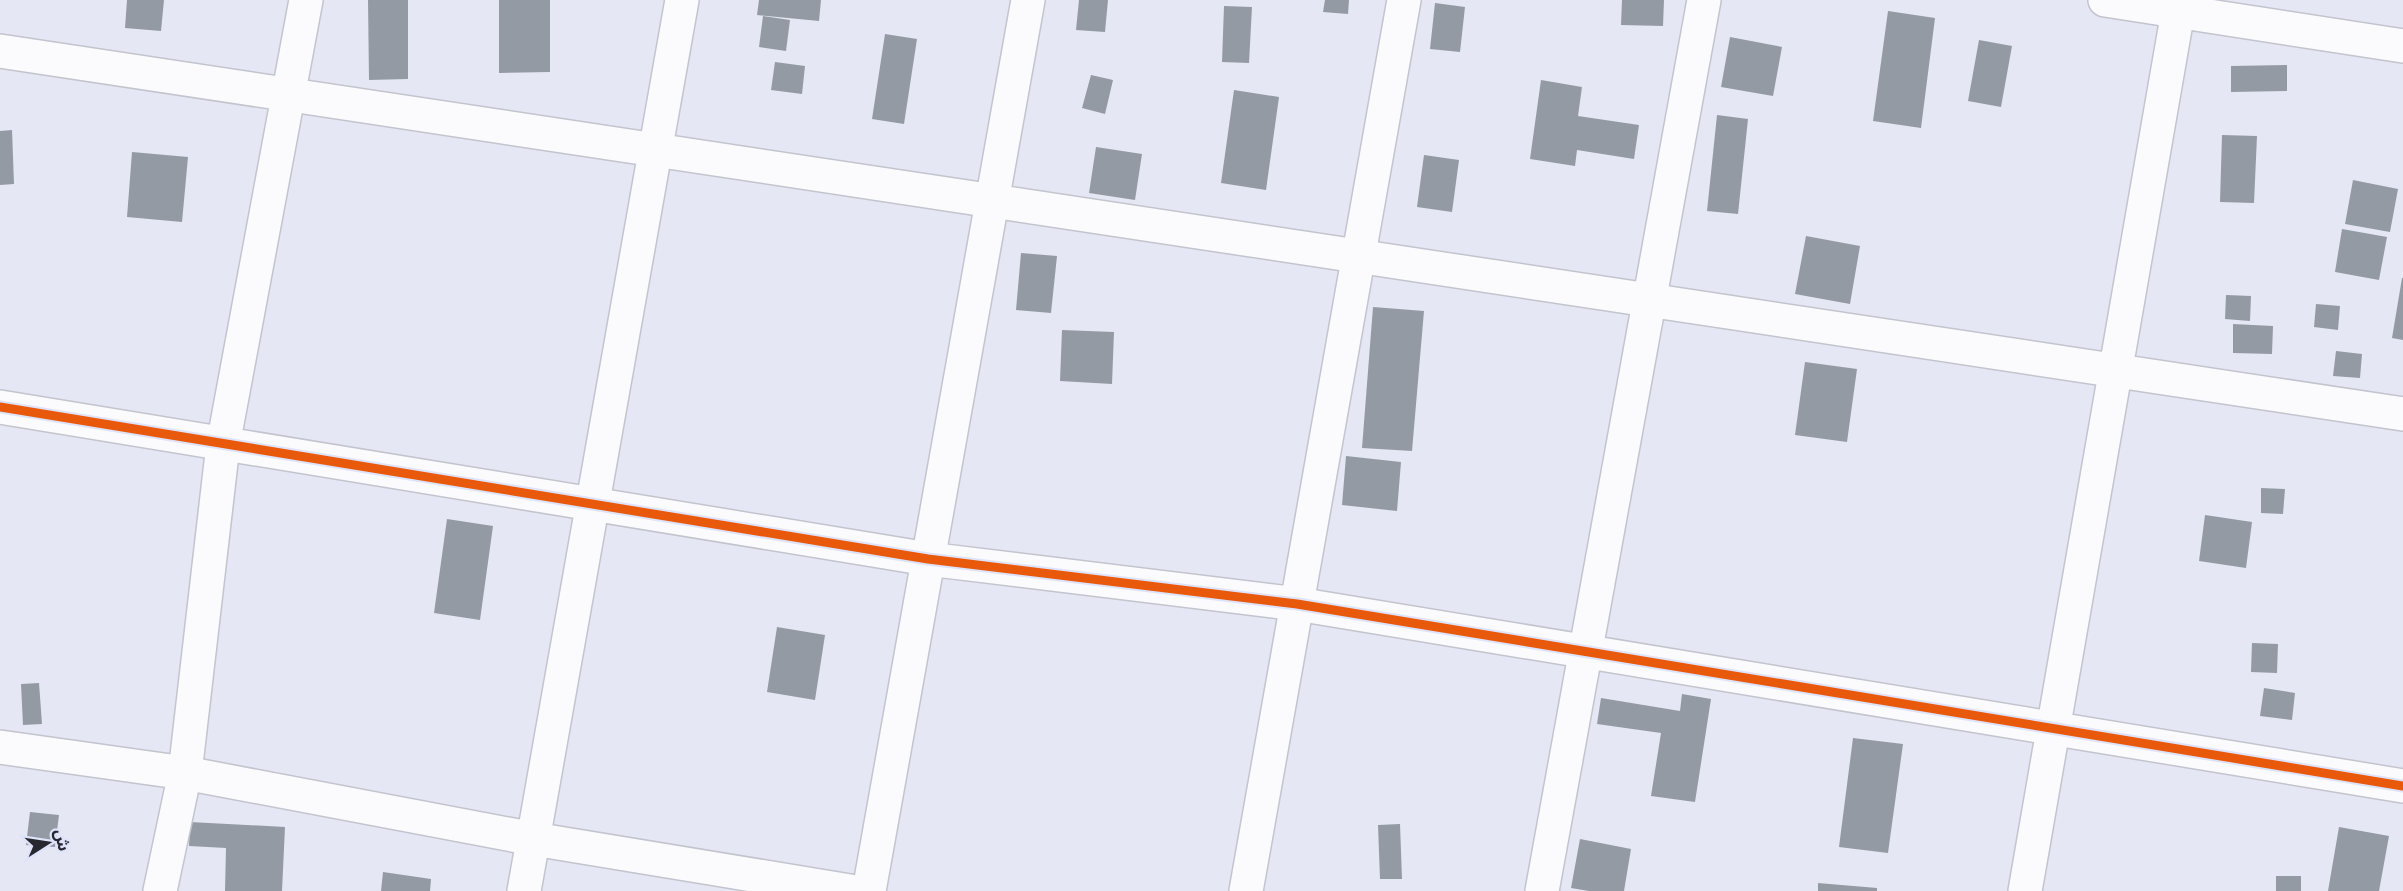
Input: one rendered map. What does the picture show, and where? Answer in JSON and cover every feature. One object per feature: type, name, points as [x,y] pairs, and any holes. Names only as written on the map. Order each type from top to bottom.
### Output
[{"type":"street","points":[[160,891],[185,773],[223,445],[306,0]]},
{"type":"street","points":[[524,891],[682,0]]},
{"type":"street","points":[[869,891],[1028,0]]},
{"type":"street","points":[[1246,891],[1404,0]]},
{"type":"street","points":[[1542,891],[1704,0]]},
{"type":"street","points":[[2104,0],[2179,6],[2403,46]]},
{"type":"street","points":[[2025,891],[2179,6]]},
{"type":"street","points":[[0,51],[2403,414]]},
{"type":"street","points":[[0,407],[928,559],[1297,604],[2403,786]]},
{"type":"street","points":[[0,747],[185,773],[534,838],[850,891]]},
{"type":"building","points":[[127,0],[164,0],[161,31],[125,28]]},
{"type":"building","points":[[368,0],[408,0],[408,79],[369,80]]},
{"type":"building","points":[[499,0],[550,0],[550,72],[499,73]]},
{"type":"building","points":[[759,0],[821,0],[819,21],[757,15]]},
{"type":"building","points":[[1079,0],[1108,0],[1105,32],[1076,30]]},
{"type":"building","points":[[1325,0],[1349,0],[1348,14],[1323,12]]},
{"type":"building","points":[[1622,0],[1664,0],[1663,26],[1621,25]]},
{"type":"building","points":[[1435,3],[1465,7],[1460,52],[1430,49]]},
{"type":"building","points":[[1224,6],[1252,7],[1249,63],[1222,62]]},
{"type":"building","points":[[1888,11],[1935,18],[1921,128],[1873,121]]},
{"type":"building","points":[[763,16],[790,20],[786,51],[759,47]]},
{"type":"building","points":[[885,34],[917,39],[904,124],[872,119]]},
{"type":"building","points":[[1730,37],[1782,47],[1773,96],[1721,87]]},
{"type":"building","points":[[1979,40],[2012,46],[2001,107],[1968,101]]},
{"type":"building","points":[[775,62],[805,66],[802,94],[771,90]]},
{"type":"building","points":[[2287,65],[2287,91],[2231,92],[2231,66]]},
{"type":"building","points":[[1091,75],[1113,80],[1105,114],[1082,108]]},
{"type":"building","points":[[1541,80],[1582,87],[1578,116],[1639,125],[1634,159],[1577,150],[1575,166],[1530,159]]},
{"type":"building","points":[[1234,90],[1279,97],[1266,190],[1221,183]]},
{"type":"building","points":[[1717,115],[1748,119],[1738,214],[1707,211]]},
{"type":"building","points":[[12,130],[14,184],[0,185],[0,131]]},
{"type":"building","points":[[2222,135],[2257,136],[2254,203],[2220,202]]},
{"type":"building","points":[[1096,147],[1142,154],[1135,200],[1089,193]]},
{"type":"building","points":[[132,152],[188,157],[182,222],[127,217]]},
{"type":"building","points":[[1424,155],[1459,160],[1452,212],[1417,207]]},
{"type":"building","points":[[2353,180],[2398,189],[2390,232],[2345,224]]},
{"type":"building","points":[[2342,229],[2387,237],[2379,280],[2335,272]]},
{"type":"building","points":[[1806,236],[1860,246],[1850,304],[1795,294]]},
{"type":"building","points":[[1021,253],[1057,256],[1051,313],[1016,310]]},
{"type":"building","points":[[2403,278],[2403,340],[2392,338]]},
{"type":"building","points":[[2226,295],[2251,296],[2250,321],[2225,319]]},
{"type":"building","points":[[2316,304],[2340,306],[2338,330],[2314,327]]},
{"type":"building","points":[[1373,307],[1424,311],[1412,451],[1362,448]]},
{"type":"building","points":[[2233,324],[2273,326],[2272,354],[2233,353]]},
{"type":"building","points":[[1062,330],[1114,332],[1112,384],[1060,381]]},
{"type":"building","points":[[2336,351],[2362,354],[2360,378],[2333,376]]},
{"type":"building","points":[[1805,362],[1857,369],[1847,442],[1795,435]]},
{"type":"building","points":[[1346,456],[1401,462],[1397,511],[1342,505]]},
{"type":"building","points":[[2261,488],[2285,489],[2283,514],[2261,513]]},
{"type":"building","points":[[2205,515],[2252,522],[2246,568],[2199,561]]},
{"type":"building","points":[[447,519],[493,526],[480,620],[434,613]]},
{"type":"building","points":[[777,627],[825,635],[815,700],[767,692]]},
{"type":"building","points":[[2252,643],[2278,644],[2277,673],[2251,672]]},
{"type":"building","points":[[39,683],[42,724],[23,725],[21,684]]},
{"type":"building","points":[[2264,688],[2295,693],[2292,720],[2260,716]]},
{"type":"building","points":[[1682,694],[1711,699],[1695,802],[1651,796],[1661,733],[1597,724],[1601,698],[1680,711]]},
{"type":"building","points":[[1853,738],[1903,744],[1888,853],[1839,847]]},
{"type":"building","points":[[30,812],[59,815],[55,847],[26,845]]},
{"type":"building","points":[[190,822],[285,827],[282,891],[225,891],[226,848],[189,846]]},
{"type":"building","points":[[1400,824],[1402,879],[1380,879],[1378,825]]},
{"type":"building","points":[[2339,827],[2389,836],[2379,891],[2328,891]]},
{"type":"building","points":[[1580,839],[1631,849],[1624,891],[1589,891],[1571,888]]},
{"type":"building","points":[[383,872],[431,879],[430,891],[381,891]]},
{"type":"building","points":[[2276,876],[2301,876],[2301,891],[2276,891]]},
{"type":"building","points":[[1818,883],[1877,888],[1877,891],[1818,891]]},
{"type":"cycle path","points":[[0,407],[928,559],[1297,604],[2403,786]]}]
